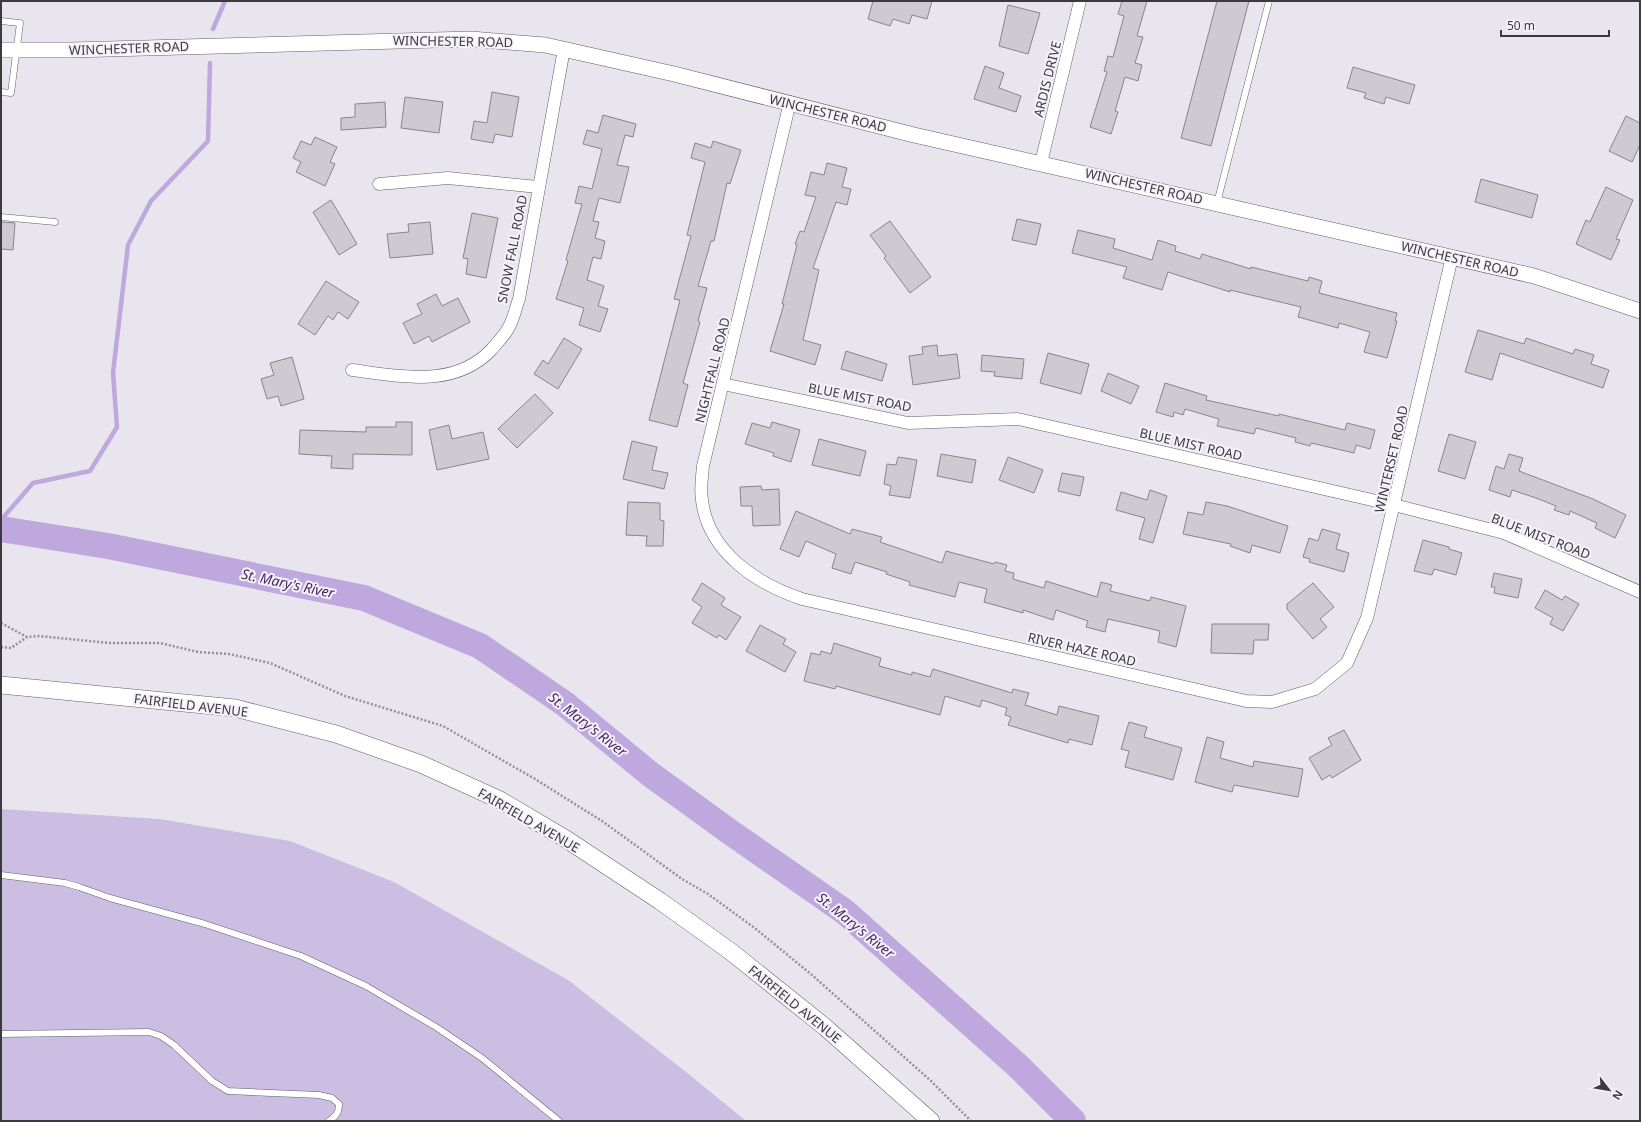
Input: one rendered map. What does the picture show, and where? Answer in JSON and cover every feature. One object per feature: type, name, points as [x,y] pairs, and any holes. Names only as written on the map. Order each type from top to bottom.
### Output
[{"type":"main road","name":"FAIRFIELD AVENUE","points":[[1,685],[235,708],[336,734],[421,764],[500,800],[572,843],[660,901],[730,951],[831,1032],[931,1121]]},
{"type":"street","name":"ARDIS DRIVE","points":[[1041,163],[1080,1]]},
{"type":"street","name":"WINCHESTER ROAD","points":[[1,50],[16,51],[471,38],[501,40],[564,49],[790,102],[914,135],[1534,276],[1640,311]]},
{"type":"street","name":"SNOW FALL ROAD","points":[[352,370],[404,377],[436,377],[464,370],[483,358],[500,341],[510,326],[519,299],[564,49]]},
{"type":"street","name":"NIGHTFALL ROAD","points":[[790,102],[703,466],[702,499],[709,528],[727,554],[758,580],[783,593],[802,599]]},
{"type":"street","points":[[379,184],[448,178],[538,187]]},
{"type":"street","name":"WINTERSET ROAD","points":[[1347,663],[1366,618],[1452,257]]},
{"type":"street","name":"BLUE MIST ROAD","points":[[723,384],[908,422],[1018,419],[1394,505],[1504,533],[1640,592]]},
{"type":"street","name":"RIVER HAZE ROAD","points":[[802,599],[1246,701],[1272,702],[1315,689],[1347,663]]},
{"type":"lane","points":[[1217,203],[1269,1]]},
{"type":"lane","points":[[1,21],[20,23],[11,93],[1,92]]},
{"type":"lane","points":[[1,217],[55,222]]},
{"type":"lane","points":[[1,875],[65,883],[124,902],[205,924],[301,956],[366,986],[436,1027],[482,1058],[559,1121]]},
{"type":"lane","points":[[1,1034],[149,1032],[161,1036],[174,1045],[212,1081],[228,1091],[319,1095],[332,1098],[339,1104],[339,1110],[336,1116],[329,1121]]},
{"type":"path","points":[[1,647],[11,648],[27,637]]},
{"type":"shaded area","points":[[1,809],[159,819],[290,841],[394,882],[568,980],[746,1121],[1,1121]]},
{"type":"building","points":[[873,1],[932,1],[927,19],[912,15],[909,24],[893,19],[890,26],[868,19]]},
{"type":"building","points":[[1122,1],[1147,1],[1137,36],[1143,37],[1135,63],[1142,65],[1138,81],[1125,77],[1115,111],[1118,112],[1111,134],[1090,127],[1107,72],[1104,71],[1108,56],[1113,57],[1124,16],[1118,14]]},
{"type":"building","points":[[1217,1],[1249,1],[1211,146],[1181,138]]},
{"type":"building","points":[[1008,5],[1040,13],[1028,54],[999,46]]},
{"type":"building","points":[[985,66],[1004,73],[999,88],[1021,96],[1016,112],[974,99]]},
{"type":"building","points":[[1353,67],[1415,85],[1409,104],[1386,97],[1384,104],[1364,98],[1366,93],[1347,88]]},
{"type":"building","points":[[492,92],[519,97],[512,137],[495,134],[493,143],[471,139],[474,121],[487,123]]},
{"type":"building","points":[[405,97],[443,102],[439,133],[401,128]]},
{"type":"building","points":[[385,102],[386,127],[341,130],[341,118],[355,117],[355,104]]},
{"type":"building","points":[[603,115],[636,124],[633,137],[625,135],[617,165],[629,167],[620,203],[599,198],[593,221],[599,222],[595,238],[605,241],[601,259],[593,257],[587,280],[604,286],[598,306],[608,309],[600,332],[579,325],[584,308],[556,299],[568,261],[566,260],[582,204],[575,203],[579,186],[592,189],[602,149],[583,144],[587,130],[598,133]]},
{"type":"building","points":[[1626,116],[1640,123],[1640,145],[1632,162],[1609,151]]},
{"type":"building","points":[[315,137],[337,147],[330,162],[335,164],[325,186],[296,172],[301,162],[293,158],[301,141],[311,145]]},
{"type":"building","points":[[713,141],[741,150],[730,184],[727,183],[714,241],[711,241],[698,286],[707,288],[698,321],[700,322],[683,383],[688,385],[677,427],[649,420],[680,300],[674,299],[691,236],[687,235],[705,162],[691,158],[695,143],[711,148]]},
{"type":"building","points":[[827,163],[847,168],[842,187],[851,189],[847,205],[836,202],[813,268],[819,270],[803,340],[821,345],[815,365],[770,351],[784,304],[782,304],[797,245],[795,244],[800,231],[804,232],[816,197],[805,195],[811,172],[824,175]]},
{"type":"building","points":[[1481,179],[1538,195],[1532,218],[1475,202]]},
{"type":"building","points":[[1606,187],[1633,200],[1616,239],[1620,240],[1611,260],[1576,244],[1586,220],[1590,222]]},
{"type":"building","points":[[331,200],[357,244],[339,255],[313,212]]},
{"type":"building","points":[[472,213],[498,218],[486,278],[466,274],[468,259],[463,258]]},
{"type":"building","points":[[1017,219],[1041,224],[1036,245],[1012,240]]},
{"type":"building","points":[[890,221],[931,277],[910,293],[884,258],[886,256],[870,235]]},
{"type":"building","points":[[1,222],[15,223],[13,250],[1,249]]},
{"type":"building","points":[[430,222],[433,254],[390,258],[387,234],[409,232],[408,224]]},
{"type":"building","points":[[1078,230],[1115,239],[1113,248],[1152,260],[1158,240],[1176,246],[1175,251],[1200,259],[1202,254],[1251,269],[1251,267],[1308,281],[1309,277],[1322,281],[1319,293],[1397,313],[1395,321],[1397,321],[1387,358],[1364,352],[1370,332],[1339,323],[1338,328],[1298,317],[1301,307],[1230,290],[1230,292],[1168,272],[1162,290],[1123,278],[1127,267],[1072,253]]},
{"type":"building","points":[[326,281],[359,302],[348,319],[338,312],[333,320],[328,316],[315,335],[298,324]]},
{"type":"building","points":[[436,294],[442,306],[458,298],[470,322],[432,342],[429,336],[414,344],[403,323],[422,314],[417,304]]},
{"type":"building","points":[[1478,330],[1524,344],[1526,338],[1573,354],[1575,349],[1594,355],[1591,364],[1609,370],[1603,388],[1500,353],[1492,380],[1465,372]]},
{"type":"building","points":[[564,338],[582,349],[558,389],[534,374],[543,360],[548,364]]},
{"type":"building","points":[[937,345],[938,356],[957,354],[960,378],[913,385],[909,356],[923,354],[922,347]]},
{"type":"building","points":[[846,351],[887,364],[882,381],[841,369]]},
{"type":"building","points":[[1048,353],[1089,364],[1081,394],[1040,383]]},
{"type":"building","points":[[982,355],[1024,359],[1022,379],[994,376],[995,372],[981,371]]},
{"type":"building","points":[[292,357],[304,399],[281,406],[278,396],[267,399],[261,379],[274,375],[270,363]]},
{"type":"building","points":[[1108,373],[1139,386],[1131,404],[1101,391]]},
{"type":"building","points":[[1165,383],[1207,396],[1206,400],[1279,416],[1279,414],[1345,430],[1347,423],[1375,430],[1370,449],[1356,445],[1354,453],[1311,443],[1310,446],[1295,442],[1296,438],[1256,428],[1254,434],[1217,426],[1219,419],[1185,409],[1183,415],[1174,412],[1173,417],[1156,412]]},
{"type":"building","points":[[535,394],[553,413],[517,448],[498,429]]},
{"type":"building","points":[[396,422],[412,422],[412,455],[353,454],[353,469],[331,468],[332,456],[299,454],[300,430],[366,432],[366,427],[396,427]]},
{"type":"building","points":[[772,422],[800,430],[791,462],[773,456],[774,453],[745,444],[752,423],[770,428]]},
{"type":"building","points":[[449,425],[452,439],[483,432],[489,459],[437,470],[429,430]]},
{"type":"building","points":[[1449,434],[1476,442],[1465,479],[1438,471]]},
{"type":"building","points":[[819,439],[866,451],[860,476],[812,465]]},
{"type":"building","points":[[632,441],[657,447],[652,470],[668,473],[664,489],[623,479]]},
{"type":"building","points":[[941,454],[976,460],[972,483],[937,476]]},
{"type":"building","points":[[1509,454],[1523,458],[1519,471],[1593,499],[1626,515],[1615,538],[1595,528],[1597,523],[1570,511],[1569,515],[1554,510],[1556,506],[1536,498],[1512,490],[1510,497],[1489,490],[1496,466],[1504,469]]},
{"type":"building","points":[[898,457],[917,460],[910,498],[889,495],[891,486],[884,484],[887,464],[896,465]]},
{"type":"building","points":[[1008,457],[1043,470],[1034,493],[999,480]]},
{"type":"building","points":[[1062,473],[1084,477],[1080,496],[1058,491]]},
{"type":"building","points":[[761,486],[762,490],[779,489],[780,525],[753,526],[752,506],[741,506],[740,487]]},
{"type":"building","points":[[1150,490],[1167,496],[1153,543],[1139,539],[1145,518],[1116,510],[1121,492],[1147,500]]},
{"type":"building","points":[[628,502],[660,503],[660,520],[664,521],[663,546],[646,546],[647,536],[626,535]]},
{"type":"building","points":[[1206,502],[1227,506],[1288,526],[1280,553],[1252,545],[1250,553],[1230,546],[1231,544],[1183,534],[1188,512],[1203,515]]},
{"type":"building","points":[[796,511],[850,534],[852,529],[882,537],[880,542],[942,563],[946,551],[994,564],[995,562],[1007,565],[1005,571],[1014,573],[1013,579],[1044,588],[1046,581],[1097,597],[1101,582],[1112,585],[1110,591],[1150,601],[1151,597],[1186,606],[1176,647],[1158,642],[1160,631],[1131,624],[1108,619],[1105,632],[1086,627],[1088,621],[1056,610],[1053,620],[1023,610],[1023,613],[984,602],[987,589],[959,582],[955,597],[909,585],[910,582],[886,574],[887,572],[855,562],[851,574],[832,568],[836,554],[806,541],[799,557],[780,549]]},
{"type":"building","points":[[1322,529],[1340,534],[1336,549],[1349,553],[1344,572],[1309,562],[1310,559],[1303,557],[1309,538],[1318,541]]},
{"type":"building","points":[[1423,540],[1449,547],[1449,549],[1462,553],[1456,575],[1434,569],[1432,575],[1414,571]]},
{"type":"building","points":[[1494,573],[1522,579],[1518,598],[1494,593],[1495,587],[1491,587]]},
{"type":"building","points":[[702,583],[725,598],[721,605],[741,617],[726,640],[719,635],[717,638],[692,623],[702,607],[692,600]]},
{"type":"building","points":[[1313,583],[1334,607],[1320,619],[1327,627],[1313,639],[1287,609],[1287,604]]},
{"type":"building","points":[[1545,590],[1562,600],[1565,596],[1579,604],[1563,631],[1550,624],[1553,618],[1535,608]]},
{"type":"building","points":[[1212,624],[1269,624],[1268,640],[1254,640],[1253,654],[1211,653]]},
{"type":"building","points":[[760,625],[786,639],[783,644],[796,652],[785,672],[746,651]]},
{"type":"building","points":[[834,643],[881,658],[879,666],[912,675],[912,672],[930,677],[933,669],[1012,693],[1013,689],[1029,693],[1025,705],[1057,715],[1059,706],[1099,716],[1092,745],[1069,739],[1068,743],[1008,725],[1011,717],[1005,715],[1007,708],[982,700],[980,707],[945,696],[940,715],[836,686],[835,689],[804,681],[811,653],[820,655],[821,651],[831,654]]},
{"type":"building","points":[[1129,722],[1147,727],[1144,737],[1182,748],[1173,780],[1125,767],[1129,751],[1121,749]]},
{"type":"building","points":[[1344,730],[1361,760],[1332,778],[1330,775],[1322,780],[1309,758],[1332,745],[1328,738]]},
{"type":"building","points":[[1207,737],[1224,742],[1220,758],[1253,767],[1254,761],[1303,769],[1298,797],[1234,785],[1232,792],[1195,782]]},
{"type":"waterway","points":[[213,29],[225,1]]},
{"type":"waterway","points":[[1,520],[33,483],[90,471],[117,427],[113,373],[128,245],[151,201],[208,141],[210,63]]},
{"type":"waterway","name":"St. Mary's River","points":[[1,529],[108,546],[364,598],[480,646],[565,704],[650,774],[845,912],[1018,1066],[1073,1121]]}]
